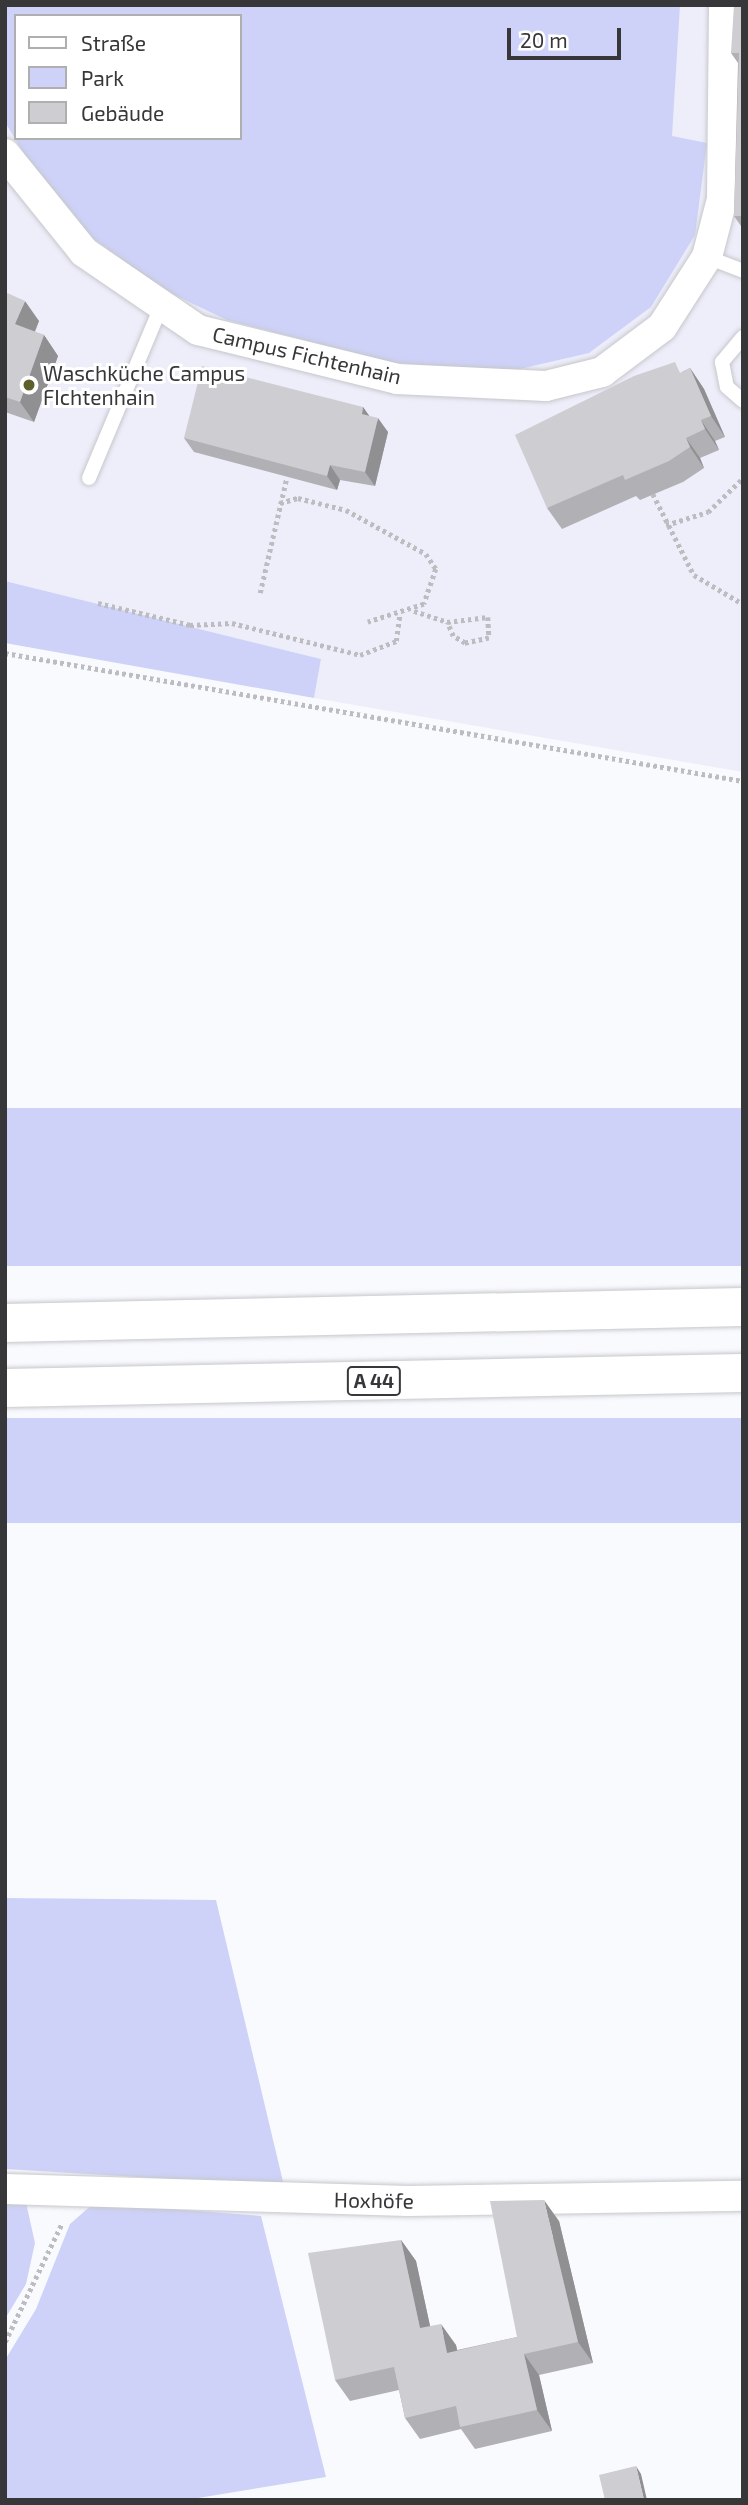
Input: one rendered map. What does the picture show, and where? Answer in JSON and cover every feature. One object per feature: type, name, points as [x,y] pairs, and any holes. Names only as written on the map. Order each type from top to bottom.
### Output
[{"type":"highway","points":[[5,1323],[743,1307]]},
{"type":"highway","name":"A 44","points":[[5,1388],[743,1373]]},
{"type":"street","name":"Campus Fichtenhain","points":[[5,154],[84,252],[160,309],[198,330],[397,379],[546,386],[602,372],[662,327],[707,257],[722,198],[724,5]]},
{"type":"street","name":"Hoxhöfe","points":[[5,2189],[408,2201],[743,2196]]},
{"type":"lane","points":[[707,257],[743,271]]},
{"type":"lane","points":[[89,478],[160,309]]},
{"type":"lane","points":[[743,337],[722,362],[727,387],[743,401]]},
{"type":"path","points":[[666,525],[708,512],[743,478]]},
{"type":"path","points":[[260,593],[286,480]]},
{"type":"path","points":[[653,494],[666,525],[694,575],[743,604]]},
{"type":"path","points":[[281,503],[317,500],[407,538],[436,569],[435,587],[413,610],[368,622]]},
{"type":"path","points":[[98,603],[190,625],[232,623],[360,655],[396,641],[400,614]]},
{"type":"path","points":[[413,610],[447,622],[471,614],[488,617],[489,638],[466,643],[453,636],[447,622]]},
{"type":"path","points":[[5,653],[743,781]]},
{"type":"path","points":[[5,2342],[45,2270],[72,2193]]},
{"type":"shaded area","points":[[5,5],[743,5],[743,772],[314,698],[321,659],[5,581]]},
{"type":"green space","points":[[5,5],[680,5],[672,136],[707,143],[695,235],[651,307],[589,353],[511,371],[394,363],[227,320],[166,291],[91,237],[38,177],[16,140],[242,140],[242,14],[14,14],[14,137],[5,122]]},
{"type":"green space","points":[[5,581],[321,659],[314,698],[5,643]]},
{"type":"green space","points":[[5,1108],[743,1108],[743,1266],[5,1266]]},
{"type":"green space","points":[[5,1418],[743,1418],[743,1523],[5,1523]]},
{"type":"green space","points":[[5,1898],[216,1900],[284,2186],[5,2169]]},
{"type":"green space","points":[[5,2197],[25,2198],[35,2243],[26,2284],[5,2319]]},
{"type":"green space","points":[[94,2203],[261,2216],[326,2477],[186,2500],[5,2500],[5,2360],[36,2309],[70,2224]]},
{"type":"building","points":[[734,5],[743,5],[743,216],[734,216],[739,53],[731,53]]},
{"type":"building","points":[[5,292],[25,301],[15,324],[44,335],[20,402],[5,397]]},
{"type":"building","points":[[675,362],[680,373],[690,368],[711,416],[701,420],[705,429],[686,438],[690,447],[669,461],[625,480],[623,475],[547,508],[515,435],[634,376]]},
{"type":"building","points":[[202,366],[363,407],[362,414],[378,418],[365,472],[330,465],[327,476],[184,438]]},
{"type":"building","points":[[544,2200],[578,2342],[524,2354],[537,2410],[460,2427],[456,2406],[405,2418],[394,2367],[335,2380],[308,2253],[401,2240],[420,2328],[441,2324],[447,2353],[517,2337],[490,2201]]},
{"type":"building","points":[[636,2466],[644,2500],[605,2500],[599,2475]]},
{"type":"place","name":"Waschküche Campus FIchtenhain","points":[[29,385]]}]
